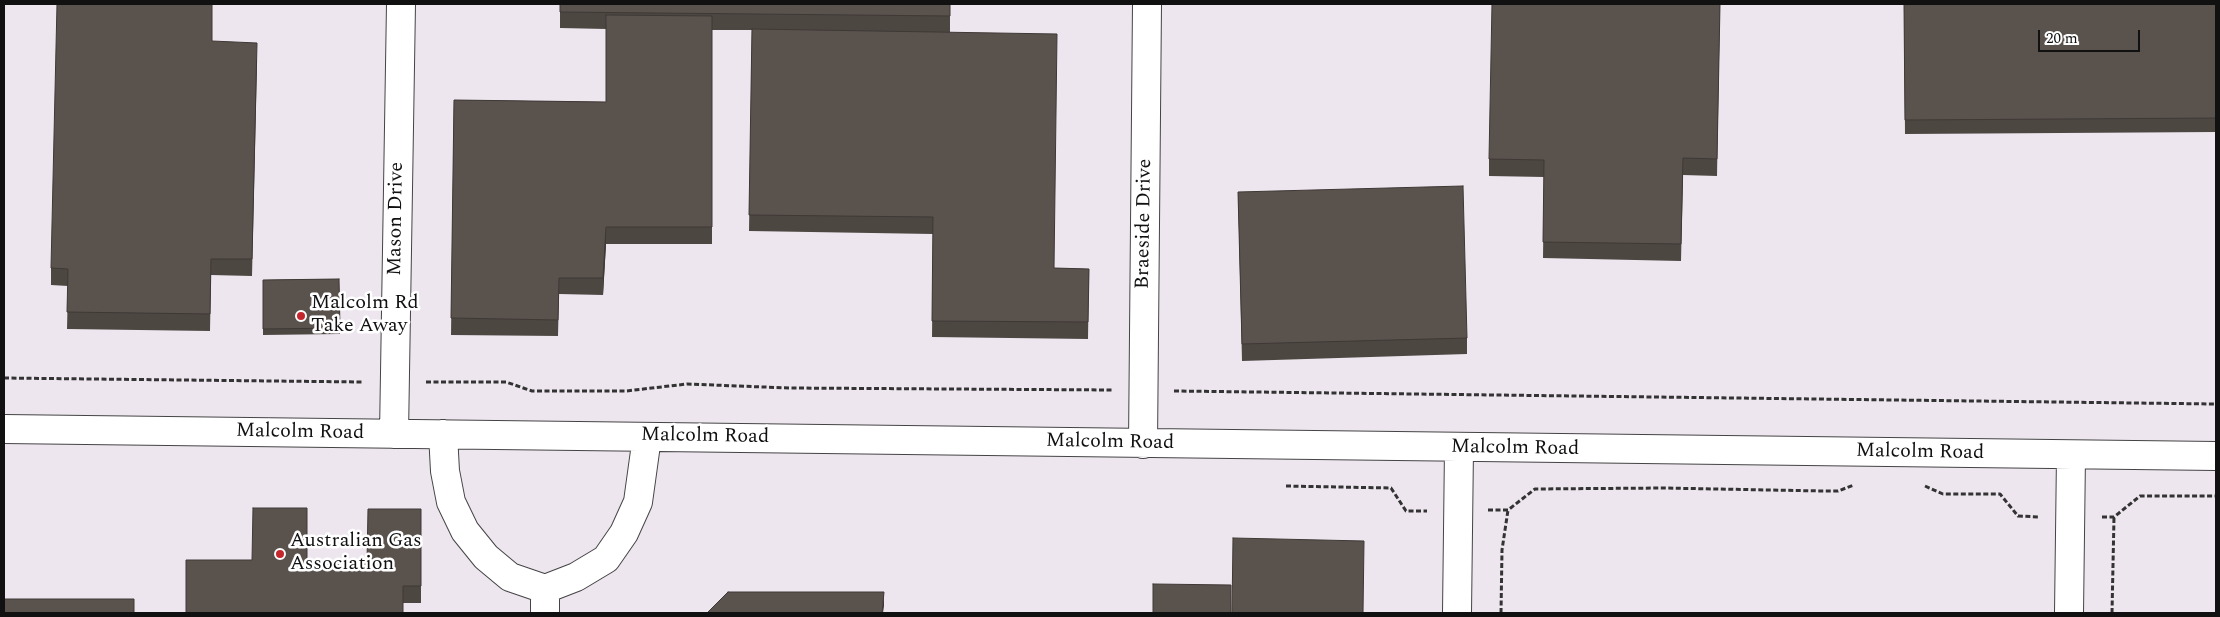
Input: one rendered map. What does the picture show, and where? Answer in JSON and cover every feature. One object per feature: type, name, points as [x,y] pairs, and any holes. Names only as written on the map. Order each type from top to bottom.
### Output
[{"type":"street","name":"Mason Drive","points":[[394,434],[401,4]]},
{"type":"street","name":"Braeside Drive","points":[[1143,444],[1147,4]]},
{"type":"street","name":"Malcolm Road","points":[[4,429],[2216,456]]},
{"type":"street","points":[[442,434],[445,471],[451,502],[465,531],[486,556],[510,577],[545,601],[576,577],[606,559],[624,533],[638,502],[647,437]]},
{"type":"street","points":[[1457,613],[1459,448]]},
{"type":"street","points":[[2069,613],[2071,455]]},
{"type":"path","points":[[1286,486],[1391,488],[1406,511],[1458,511],[1508,510],[1535,489],[1663,488],[1838,491],[1854,485],[1863,485]]},
{"type":"path","points":[[1918,486],[1927,486],[1943,494],[2000,494],[2018,516],[2070,519],[2114,517],[2140,496],[2216,496]]},
{"type":"path","points":[[1501,613],[1502,550],[1508,510]]},
{"type":"path","points":[[2112,613],[2114,517]]},
{"type":"shaded area","points":[[4,4],[2216,4],[2216,613],[4,613]]},
{"type":"building","points":[[57,4],[212,4],[212,41],[257,43],[252,259],[211,259],[210,314],[67,312],[68,269],[51,268]]},
{"type":"building","points":[[560,4],[950,4],[950,16],[560,12]]},
{"type":"building","points":[[1492,4],[1720,4],[1717,159],[1683,158],[1681,244],[1543,242],[1544,160],[1489,159]]},
{"type":"building","points":[[1904,4],[2216,4],[2216,118],[1905,120]]},
{"type":"building","points":[[606,15],[712,16],[712,227],[606,227],[603,278],[559,278],[558,320],[451,318],[454,100],[606,102]]},
{"type":"building","points":[[752,29],[1057,34],[1054,268],[1089,269],[1088,322],[932,321],[933,217],[749,215]]},
{"type":"building","points":[[1463,186],[1467,338],[1242,344],[1238,192]]},
{"type":"building","points":[[339,279],[340,328],[263,329],[263,280]]},
{"type":"building","name":"Australian Gas Association","points":[[253,508],[307,508],[307,562],[367,562],[368,509],[421,509],[421,586],[403,586],[403,613],[186,613],[186,560],[252,560]]},
{"type":"building","points":[[1233,538],[1364,541],[1363,613],[1232,613]]},
{"type":"building","points":[[1153,584],[1231,585],[1231,613],[1153,613]]},
{"type":"building","points":[[728,592],[884,592],[882,613],[707,613]]},
{"type":"building","points":[[4,599],[134,599],[134,613],[4,613]]},
{"type":"place","name":"Malcolm Rd Take Away","points":[[301,316]]},
{"type":"place","name":"Australian Gas Association","points":[[280,554]]}]
